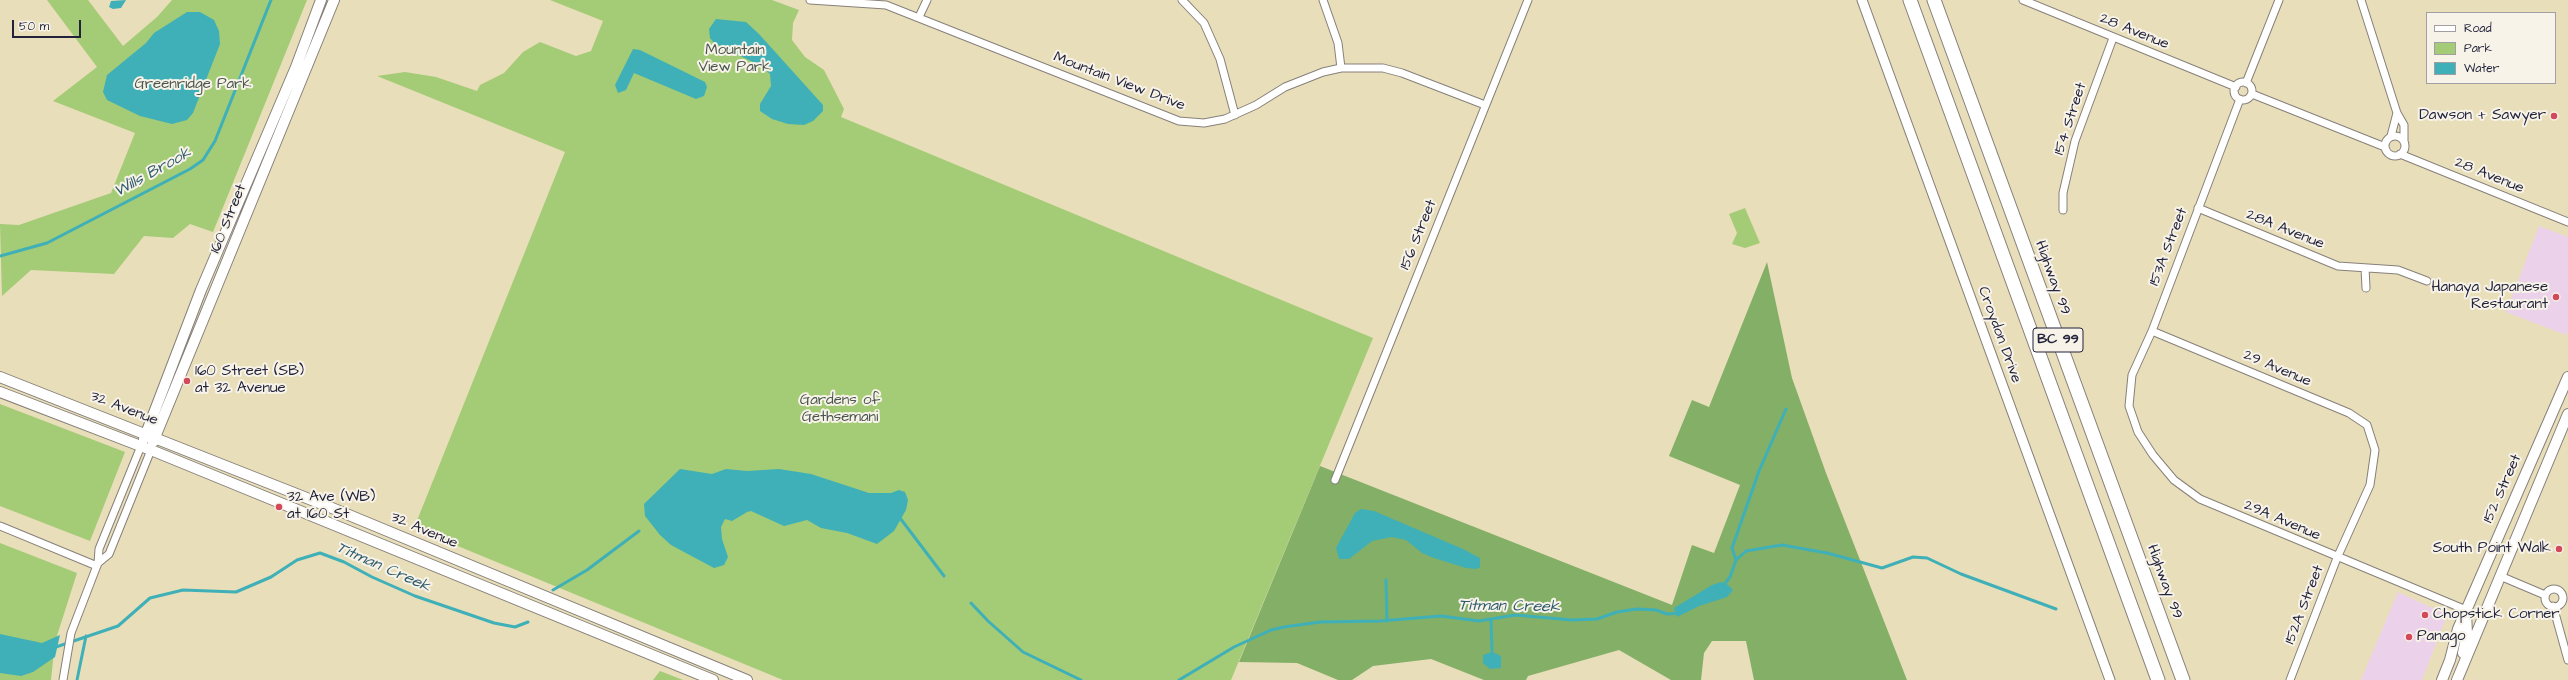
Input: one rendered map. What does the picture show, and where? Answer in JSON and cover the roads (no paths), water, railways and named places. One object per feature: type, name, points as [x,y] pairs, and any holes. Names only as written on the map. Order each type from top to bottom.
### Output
[{"type":"highway","name":"BC 99","points":[[1910,0],[2158,680]]},
{"type":"highway","name":"Highway 99","points":[[1934,0],[2183,680]]},
{"type":"main road","name":"160 Street","points":[[146,448],[203,287],[245,184],[296,67],[322,0]]},
{"type":"main road","name":"160 Street","points":[[151,435],[193,349],[334,0]]},
{"type":"main road","points":[[193,349],[194,331],[205,298],[203,287],[215,272],[227,247],[236,242],[233,235],[244,203],[245,184]]},
{"type":"main road","name":"32 Avenue","points":[[0,377],[151,435],[747,680]]},
{"type":"main road","name":"152 Street","points":[[2442,680],[2466,610],[2568,377]]},
{"type":"main road","name":"32 Avenue","points":[[0,392],[146,448],[713,680]]},
{"type":"main road","name":"152 Street","points":[[2458,676],[2568,414]]},
{"type":"main road","points":[[2458,676],[2467,634],[2466,610]]},
{"type":"street","name":"Mountain View Drive","points":[[810,0],[886,4],[1180,121],[1204,123],[1235,115],[1285,87],[1322,72],[1341,68],[1383,68],[1402,73],[1486,105]]},
{"type":"street","points":[[919,17],[927,0]]},
{"type":"street","points":[[1182,0],[1204,23],[1220,58],[1235,115]]},
{"type":"street","points":[[1323,0],[1338,43],[1341,68]]},
{"type":"street","name":"156 Street","points":[[1334,480],[1528,0]]},
{"type":"street","name":"Croydon Drive","points":[[1862,0],[2110,680]]},
{"type":"street","name":"28 Avenue","points":[[2023,0],[2236,87]]},
{"type":"street","points":[[2252,94],[2248,99],[2240,99],[2235,94],[2236,87],[2246,83],[2279,0]]},
{"type":"street","points":[[2252,94],[2384,147],[2390,155],[2400,154],[2404,149],[2404,124],[2397,113],[2360,0]]},
{"type":"street","name":"154 Street","points":[[2063,210],[2062,193],[2075,142],[2113,38]]},
{"type":"street","points":[[2246,83],[2250,86],[2252,94]]},
{"type":"street","name":"153A Street","points":[[2129,406],[2132,375],[2152,331],[2240,99]]},
{"type":"street","points":[[2384,147],[2386,141],[2391,136],[2397,113]]},
{"type":"street","points":[[2391,136],[2400,138],[2404,142]]},
{"type":"street","name":"28 Avenue","points":[[2400,154],[2568,222]]},
{"type":"street","name":"28A Avenue","points":[[2198,208],[2338,266],[2398,270],[2427,281]]},
{"type":"street","points":[[2365,268],[2366,288]]},
{"type":"street","name":"29 Avenue","points":[[2152,331],[2349,413],[2366,425],[2375,450]]},
{"type":"street","name":"29A Avenue","points":[[2129,406],[2138,432],[2153,455],[2174,480],[2200,499],[2337,558],[2466,610]]},
{"type":"street","points":[[97,564],[109,554],[146,448]]},
{"type":"street","points":[[63,680],[64,663],[75,620],[97,564],[98,549],[146,448]]},
{"type":"street","name":"152A Street","points":[[2290,680],[2337,558],[2370,485],[2375,450]]},
{"type":"street","points":[[0,526],[97,564]]},
{"type":"street","points":[[2500,576],[2545,595]]},
{"type":"street","points":[[2545,595],[2553,589],[2558,590],[2565,596],[2560,604],[2553,606]]},
{"type":"street","points":[[2545,595],[2547,602],[2553,606],[2568,660]]},
{"type":"water","points":[[126,0],[121,8],[113,9],[109,7],[111,1]]},
{"type":"water","points":[[187,12],[200,12],[214,20],[219,31],[220,44],[193,113],[187,120],[172,124],[140,116],[107,100],[103,92],[107,75],[146,43],[154,33]]},
{"type":"water","points":[[716,19],[746,22],[759,34],[823,105],[823,111],[813,121],[804,125],[788,124],[772,119],[760,111],[760,104],[771,86],[770,74],[761,66],[714,43],[710,38],[709,29]]},
{"type":"water","points":[[633,49],[640,50],[705,82],[707,87],[704,96],[696,99],[634,73],[626,90],[618,93],[615,85]]},
{"type":"water","points":[[680,469],[712,474],[726,469],[747,471],[779,469],[811,474],[869,493],[891,493],[899,490],[905,492],[908,500],[906,510],[894,531],[877,544],[847,533],[821,528],[807,520],[784,526],[751,511],[732,521],[725,519],[721,527],[722,539],[728,557],[724,565],[714,568],[671,545],[660,535],[645,516],[644,504]]},
{"type":"water","points":[[1361,509],[1374,511],[1463,549],[1480,558],[1480,567],[1477,569],[1466,568],[1434,558],[1422,553],[1406,540],[1392,537],[1372,541],[1349,559],[1339,559],[1336,548],[1355,513]]},
{"type":"water","points":[[1721,582],[1728,585],[1733,590],[1727,597],[1699,606],[1677,617],[1674,608],[1712,585]]},
{"type":"water","points":[[0,634],[42,643],[60,635],[55,657],[33,672],[21,676],[0,673]]},
{"type":"water","points":[[1492,652],[1501,656],[1501,668],[1490,669],[1483,663],[1483,655]]},
{"type":"waterway","name":"Wills Brook","points":[[0,256],[47,243],[190,169],[203,160],[215,141],[271,0]]},
{"type":"waterway","name":"Titman Creek","points":[[1723,586],[1730,577],[1736,560],[1732,548],[1759,471],[1786,409]]},
{"type":"waterway","points":[[900,518],[944,576]]},
{"type":"waterway","name":"Titman Creek","points":[[553,590],[587,570],[639,531]]},
{"type":"waterway","points":[[1736,560],[1746,551],[1782,545],[1827,553],[1882,568],[1913,557],[1927,558],[1961,574],[2056,609]]},
{"type":"waterway","name":"Titman Creek","points":[[53,648],[118,626],[150,598],[183,590],[236,592],[271,577],[297,560],[320,553],[344,562],[372,577],[415,596],[494,623],[515,627],[528,622]]},
{"type":"waterway","points":[[1386,580],[1387,621]]},
{"type":"waterway","name":"Titman Creek","points":[[971,603],[988,621],[1023,652],[1081,680]]},
{"type":"waterway","name":"Titman Creek","points":[[1179,680],[1234,647],[1271,630],[1320,622],[1380,621],[1441,616],[1479,621],[1515,615],[1572,620],[1597,619],[1617,612],[1637,609],[1656,610],[1667,614],[1679,613]]},
{"type":"waterway","points":[[1491,619],[1492,652]]},
{"type":"waterway","points":[[77,680],[86,636]]},
{"type":"place","name":"Dawson + Sawyer","points":[[2554,116]]},
{"type":"place","name":"Hanaya Japanese Restaurant","points":[[2556,297]]},
{"type":"place","name":"160 Street (SB) at 32 Avenue","points":[[187,381]]},
{"type":"place","name":"32 Ave (WB) at 160 St","points":[[279,507]]},
{"type":"place","name":"South Point Walk","points":[[2559,549]]},
{"type":"place","name":"Chopstick Corner","points":[[2425,615]]},
{"type":"place","name":"Panago","points":[[2409,637]]},
{"type":"park label","name":"Mountain View Park","points":[[735,60]]},
{"type":"park label","name":"Greenridge Park","points":[[193,85]]},
{"type":"park label","name":"Gardens of Gethsemani","points":[[840,410]]}]
